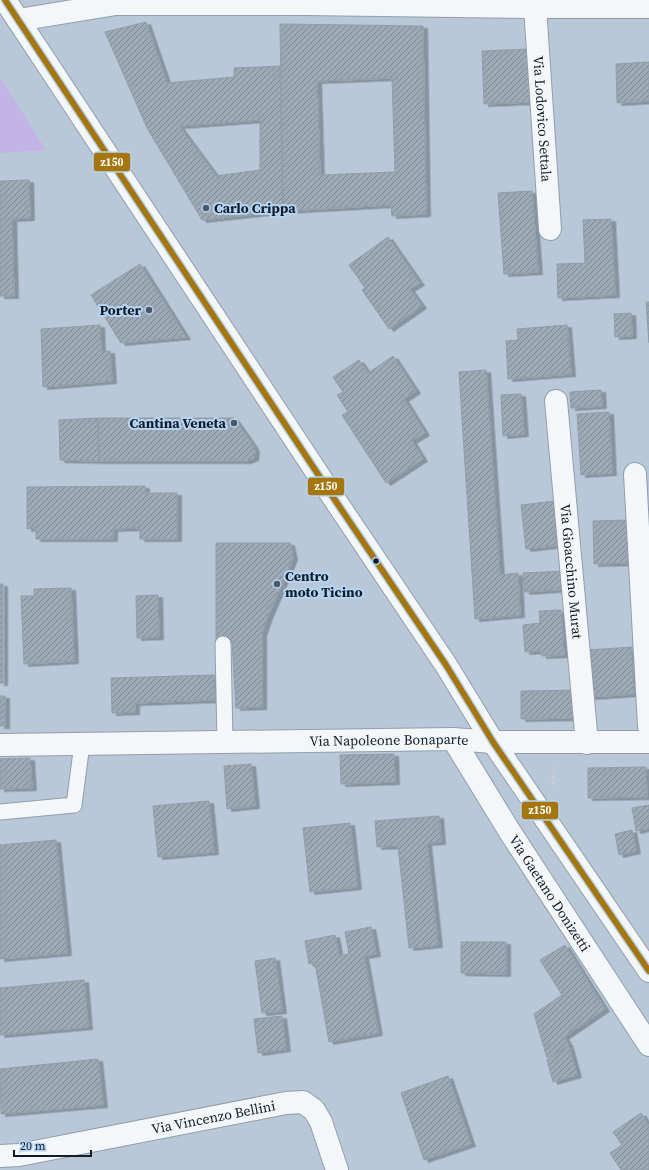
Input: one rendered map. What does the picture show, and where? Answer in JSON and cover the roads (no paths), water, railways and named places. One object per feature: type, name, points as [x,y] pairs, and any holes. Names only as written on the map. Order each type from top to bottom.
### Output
[{"type":"street","points":[[5,0],[446,665],[493,742],[649,971]]},
{"type":"street","points":[[18,20],[116,4],[306,2],[535,8],[577,3],[649,7]]},
{"type":"street","name":"Via Lodovico Settala","points":[[535,8],[550,229]]},
{"type":"street","name":"Via Gioacchino Murat","points":[[556,401],[587,743]]},
{"type":"street","points":[[635,474],[649,726]]},
{"type":"street","name":"Via Napoleone Bonaparte","points":[[0,745],[453,739],[493,742],[649,742]]},
{"type":"street","name":"Via Gaetano Donizetti","points":[[453,739],[510,832],[649,1045]]},
{"type":"street","name":"Via Vincenzo Bellini","points":[[15,1160],[286,1103],[303,1102],[314,1110],[321,1122],[337,1170]]},
{"type":"lane","points":[[223,644],[225,742]]},
{"type":"lane","points":[[0,812],[74,805],[82,744]]},
{"type":"place","name":"Carlo Crippa","points":[[206,208]]},
{"type":"place","name":"Porter","points":[[149,310]]},
{"type":"place","name":"Cantina Veneta","points":[[234,423]]},
{"type":"place","name":"Centro moto Ticino","points":[[277,584]]}]
